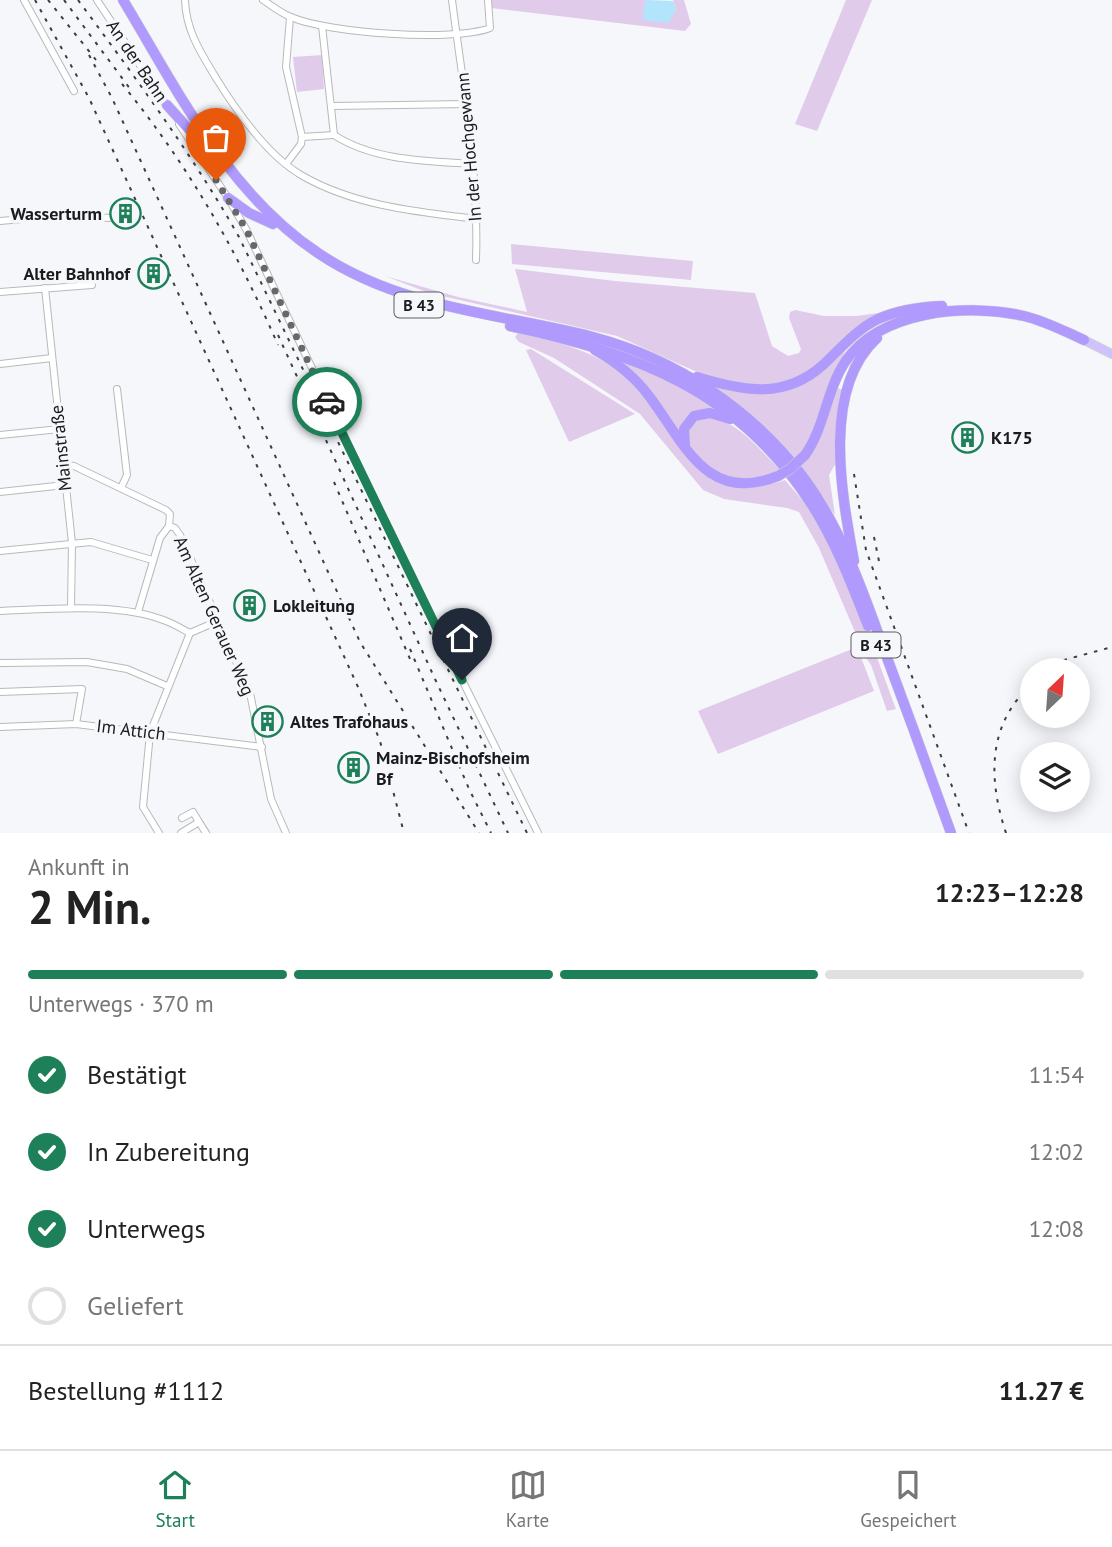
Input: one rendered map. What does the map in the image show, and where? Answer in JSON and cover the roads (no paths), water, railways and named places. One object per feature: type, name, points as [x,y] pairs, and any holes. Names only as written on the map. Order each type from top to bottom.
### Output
[{"type":"highway","name":"B 43","points":[[117,0],[212,155],[236,186],[273,225],[322,262],[381,292],[451,314],[582,343],[629,358],[702,394],[764,445],[812,505],[836,550],[871,633],[945,833]]},
{"type":"highway","name":"B 43","points":[[124,0],[220,158],[244,187],[287,230],[332,262],[382,287],[452,309],[596,338],[646,355],[679,371],[731,405],[752,423],[805,479],[856,575],[951,833]]},
{"type":"highway","points":[[134,0],[145,36]]},
{"type":"highway","points":[[166,105],[212,155]]},
{"type":"highway","points":[[229,198],[248,213],[273,225]]},
{"type":"highway","points":[[679,371],[740,389],[776,389],[810,375],[864,327],[894,313],[940,306],[1033,319],[1085,337]]},
{"type":"highway","points":[[582,343],[616,364],[638,384],[690,456],[708,472],[730,481],[755,482],[790,470],[805,456],[818,431],[836,378],[849,357],[873,334],[901,321],[944,312],[988,311]]},
{"type":"highway","points":[[856,575],[844,517],[840,471],[844,405],[862,355],[878,337],[901,321]]},
{"type":"highway","points":[[690,456],[683,434],[690,419],[704,413],[738,421]]},
{"type":"main road","points":[[1085,337],[1112,354]]},
{"type":"street","points":[[24,0],[74,91]]},
{"type":"street","name":"An der Bahn","points":[[97,0],[229,198],[237,218],[246,229],[413,581],[538,833]]},
{"type":"street","points":[[185,0],[189,30],[223,89],[254,132],[286,164],[319,183],[401,210],[477,219]]},
{"type":"street","points":[[263,0],[290,17],[322,26],[377,33],[456,34],[490,28],[488,0]]},
{"type":"street","name":"In der Hochgewann","points":[[453,0],[468,104],[477,219],[475,260]]},
{"type":"street","points":[[286,164],[301,144],[302,137],[286,67],[290,17]]},
{"type":"street","points":[[322,26],[334,135]]},
{"type":"street","points":[[331,106],[468,104]]},
{"type":"street","points":[[302,137],[334,135],[390,156],[473,164]]},
{"type":"street","points":[[0,220],[45,217],[119,218]]},
{"type":"street","points":[[0,292],[92,285]]},
{"type":"street","name":"Mainstraße","points":[[45,288],[72,543],[71,608]]},
{"type":"street","points":[[0,364],[51,358]]},
{"type":"street","points":[[64,465],[74,466],[121,488],[127,475],[117,389]]},
{"type":"street","points":[[0,435],[60,429]]},
{"type":"street","points":[[0,492],[65,485]]},
{"type":"street","name":"Am Alten Gerauer Weg","points":[[121,488],[170,514],[169,526],[175,528],[180,535],[250,693],[271,799],[286,833]]},
{"type":"street","points":[[138,612],[162,532],[169,526]]},
{"type":"street","points":[[0,551],[72,543],[99,543],[152,560]]},
{"type":"street","points":[[0,611],[71,608],[138,612],[166,620],[190,633]]},
{"type":"street","points":[[159,833],[143,807],[150,733],[190,633],[218,621]]},
{"type":"street","points":[[0,663],[87,662],[127,669],[167,686]]},
{"type":"street","points":[[0,692],[82,689],[76,724]]},
{"type":"street","name":"Im Attich","points":[[0,727],[76,724],[262,747]]},
{"type":"street","points":[[182,818],[193,812],[205,833]]},
{"type":"street","points":[[181,833],[199,822]]},
{"type":"water","points":[[648,0],[673,1],[676,10],[668,23],[643,20],[644,3]]},
{"type":"railway","points":[[35,0],[89,98],[358,687],[380,741],[404,833]]},
{"type":"railway","points":[[48,0],[96,60]]},
{"type":"railway","points":[[64,0],[131,90]]},
{"type":"railway","points":[[78,0],[142,87],[239,237],[527,833]]},
{"type":"railway","points":[[89,55],[112,98],[360,642],[479,833]]},
{"type":"railway","points":[[122,84],[168,145],[209,209],[278,345]]},
{"type":"railway","points":[[278,335],[508,833]]},
{"type":"railway","points":[[854,474],[866,550],[969,833]]},
{"type":"railway","points":[[334,482],[410,659]]},
{"type":"railway","points":[[874,537],[880,566]]},
{"type":"railway","points":[[1071,658],[1112,647]]},
{"type":"railway","points":[[410,649],[469,789],[491,833]]},
{"type":"railway","points":[[1006,833],[996,793],[995,753],[1006,717],[1020,697]]},
{"type":"place","name":"Wasserturm","points":[[125,214]]},
{"type":"place","name":"Alter Bahnhof","points":[[153,274]]},
{"type":"place","name":"K175","points":[[968,438]]},
{"type":"place","name":"Lokleitung","points":[[250,606]]},
{"type":"place","name":"Altes Trafohaus","points":[[267,722]]},
{"type":"place","name":"Mainz-Bischofsheim Bf","points":[[353,768]]}]
